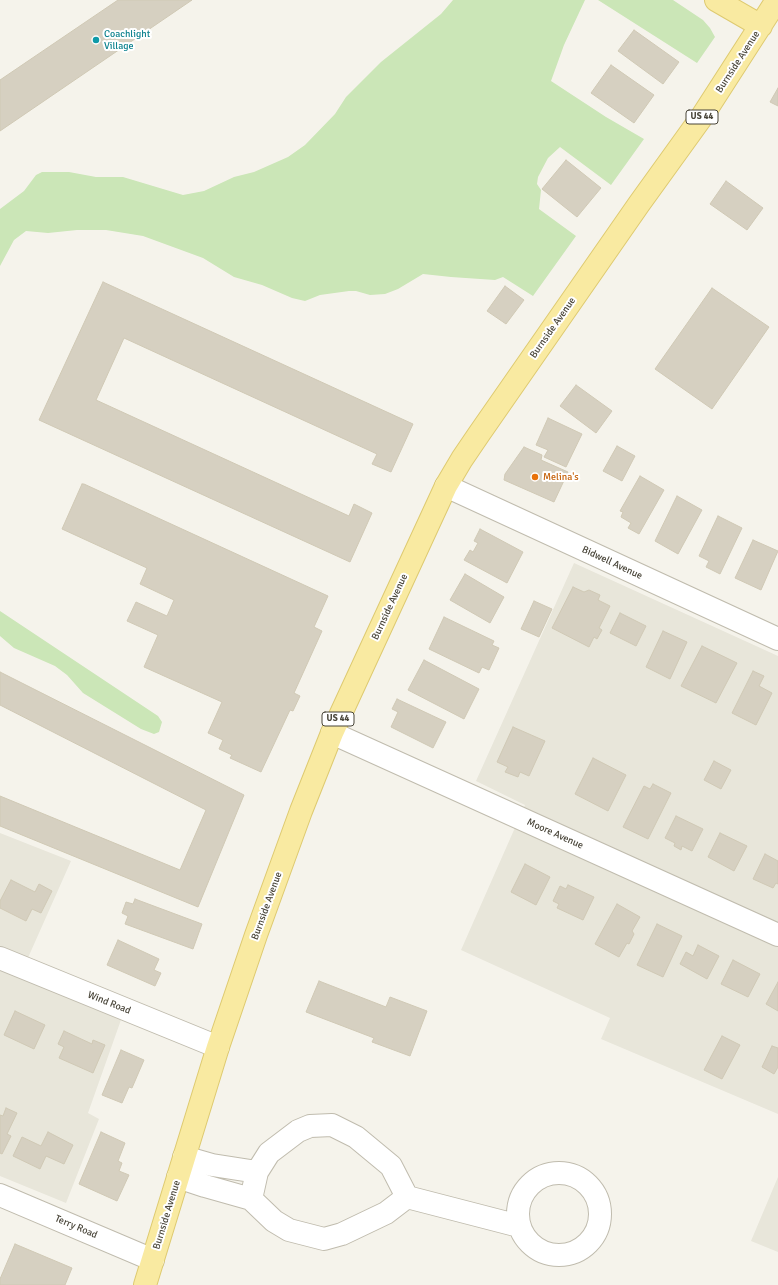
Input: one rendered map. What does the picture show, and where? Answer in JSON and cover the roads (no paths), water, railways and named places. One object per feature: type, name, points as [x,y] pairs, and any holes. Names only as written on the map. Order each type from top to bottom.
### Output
[{"type":"main road","points":[[716,0],[761,26]]},
{"type":"main road","name":"Burnside Avenue","points":[[145,1285],[218,1047],[256,935],[289,845],[332,733],[446,486],[479,434],[639,204],[701,118],[777,0]]},
{"type":"street","name":"Bidwell Avenue","points":[[446,486],[778,639]]},
{"type":"street","name":"Moore Avenue","points":[[332,733],[778,935]]},
{"type":"street","name":"Wind Road","points":[[0,958],[218,1047]]},
{"type":"street","points":[[251,1199],[257,1172],[269,1153],[298,1131],[310,1126],[332,1125],[356,1137],[391,1166],[407,1197],[519,1226]]},
{"type":"street","points":[[181,1167],[212,1164],[257,1172]]},
{"type":"street","points":[[181,1167],[205,1186],[251,1199],[274,1222],[289,1230],[324,1239],[342,1234],[386,1213],[407,1197]]},
{"type":"street","name":"Terry Road","points":[[0,1195],[153,1260]]},
{"type":"place","name":"Coachlight Village","points":[[96,40]]},
{"type":"place","name":"Melina's","points":[[535,477]]}]
